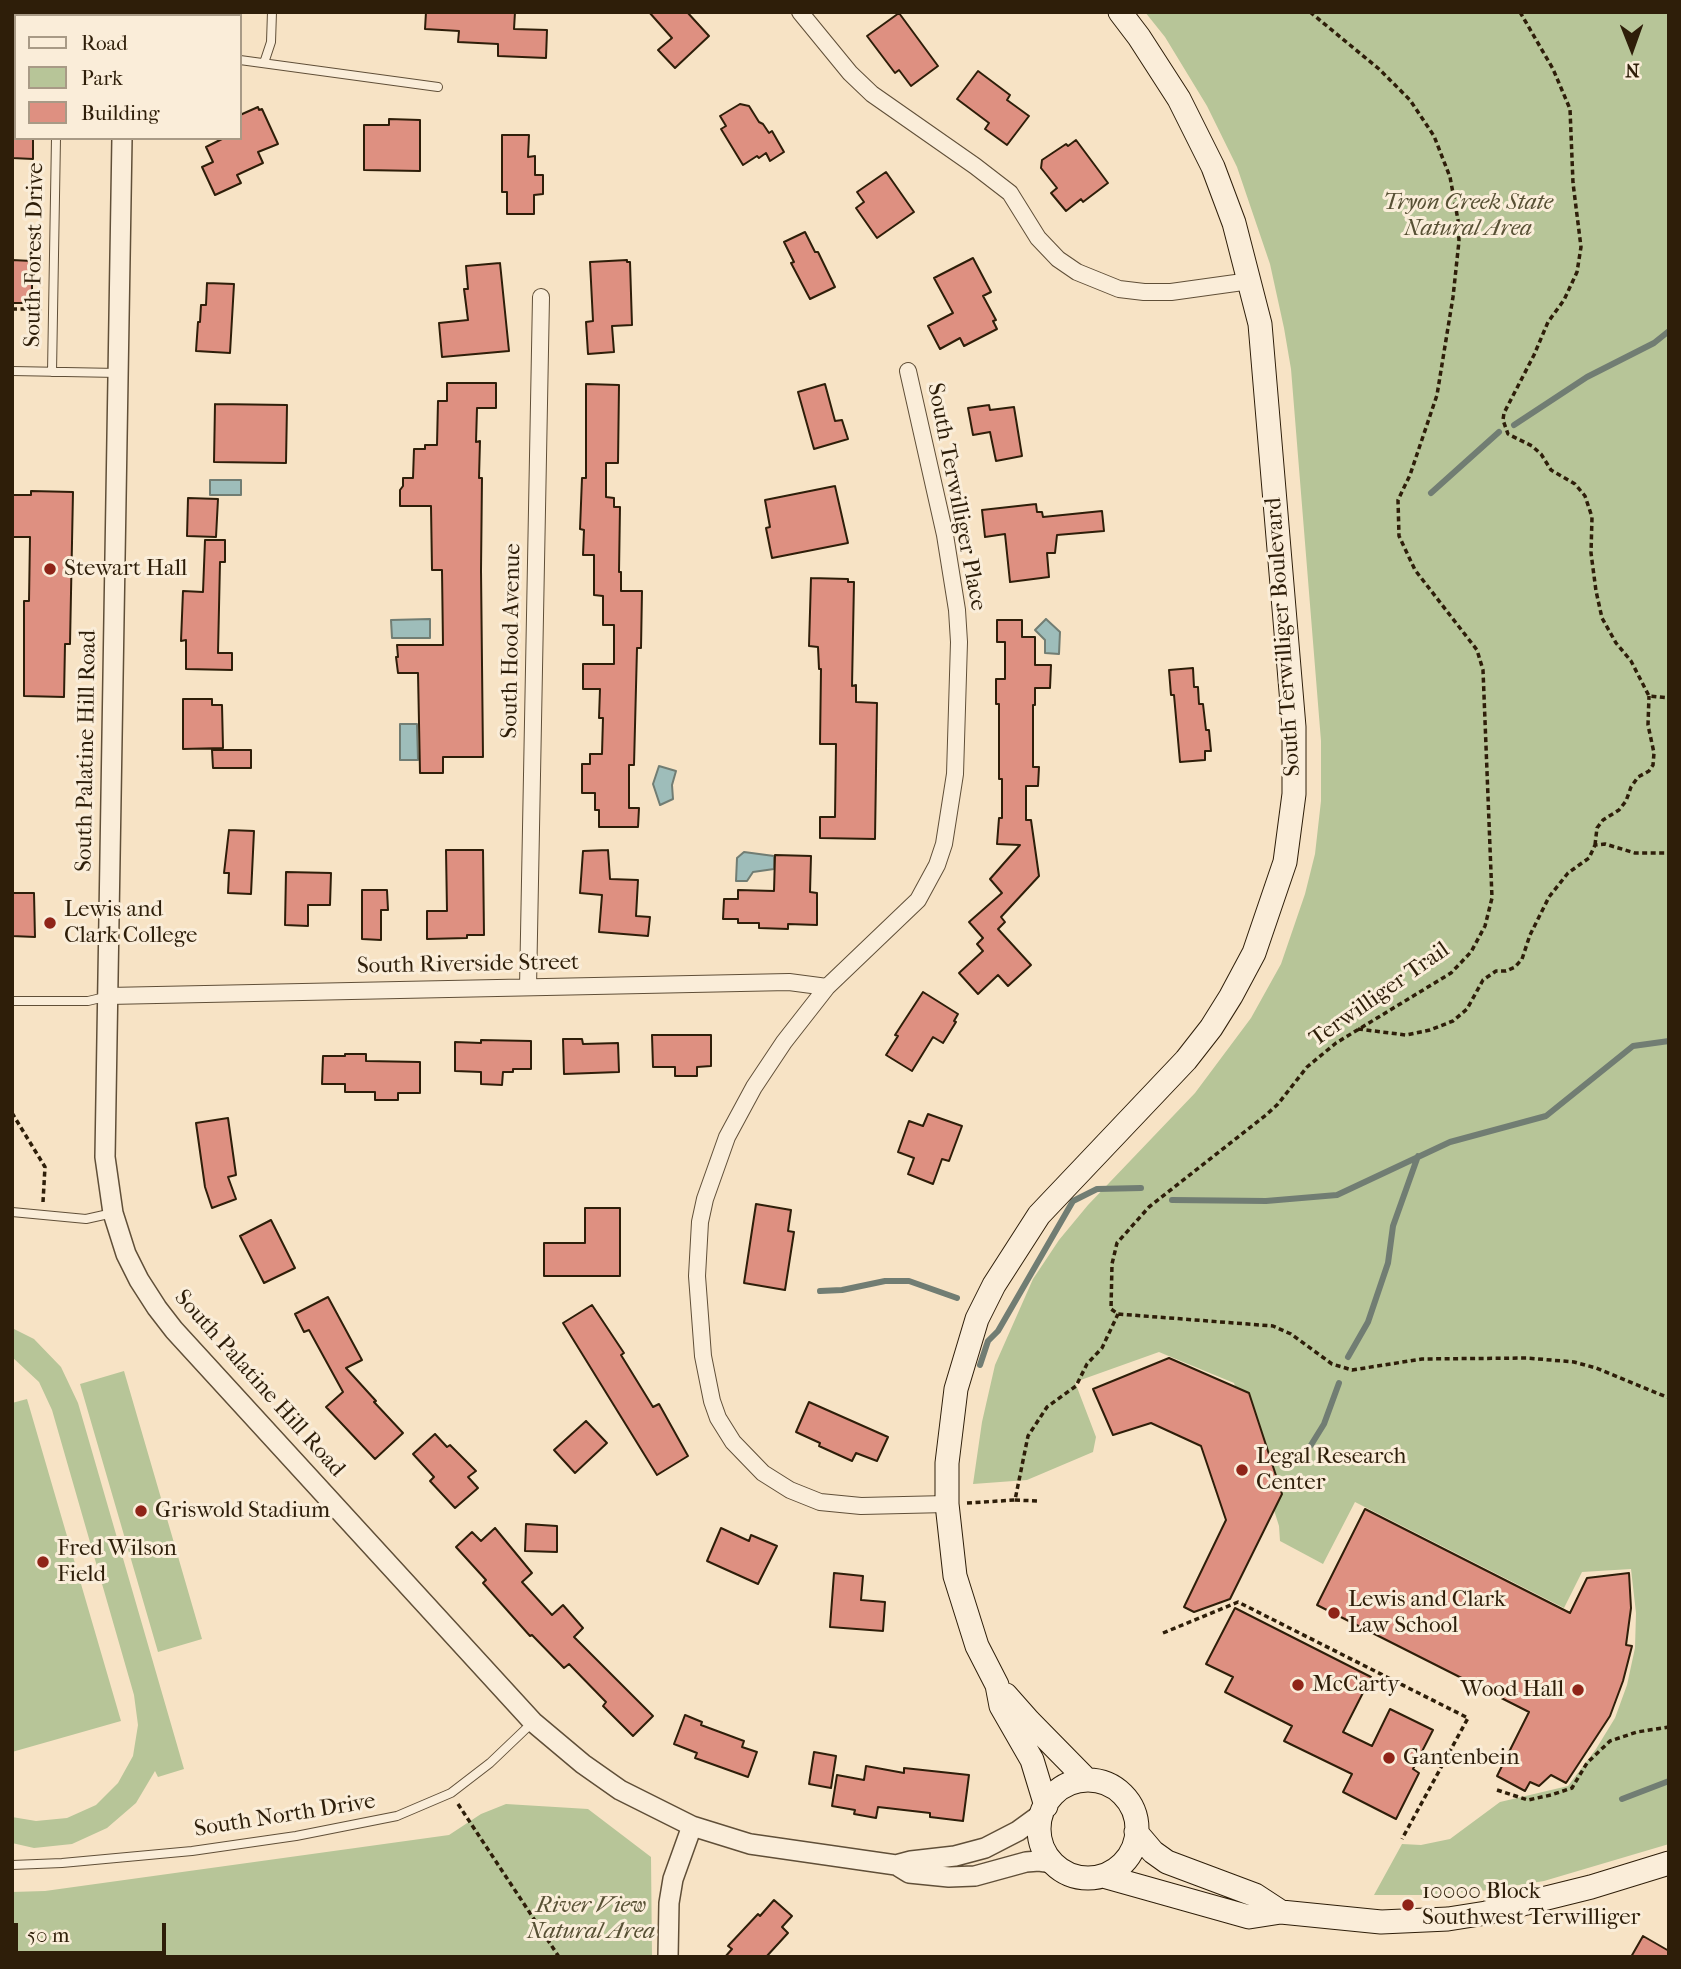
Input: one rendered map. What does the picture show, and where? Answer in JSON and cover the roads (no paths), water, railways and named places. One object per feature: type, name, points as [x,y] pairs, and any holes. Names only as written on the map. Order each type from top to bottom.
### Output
[{"type":"main road","name":"South Terwilliger Boulevard","points":[[1120,12],[1179,99],[1213,167],[1234,223],[1260,324],[1294,727],[1294,794],[1285,862],[1254,953],[1212,1028],[1161,1088],[1107,1141],[1039,1215],[1010,1255],[977,1319],[956,1390],[949,1437],[956,1503],[955,1576],[977,1646],[997,1685],[1086,1779],[1120,1792],[1134,1812],[1136,1832],[1153,1852],[1167,1862],[1255,1895],[1281,1912]]},
{"type":"main road","name":"South Terwilliger Boulevard","points":[[997,1685],[1001,1706],[1032,1760],[1043,1811],[1041,1844],[1053,1863]]},
{"type":"main road","points":[[1043,1811],[1053,1795],[1063,1787],[1086,1779]]},
{"type":"main road","points":[[1103,1876],[1124,1863],[1132,1851],[1136,1832]]},
{"type":"main road","points":[[1053,1863],[1059,1869],[1079,1877],[1103,1876],[1249,1917],[1281,1912],[1381,1922],[1448,1919],[1591,1887],[1669,1863]]},
{"type":"street","points":[[800,12],[850,74],[872,94],[1010,193],[1038,238],[1058,259],[1077,272],[1119,289],[1144,292],[1171,292],[1250,281]]},
{"type":"street","name":"South Palatine Hill Road","points":[[122,140],[105,1157],[113,1213],[127,1254],[139,1280],[169,1323],[533,1722],[583,1764],[620,1790],[692,1826],[750,1844],[896,1865]]},
{"type":"street","name":"South Hood Avenue","points":[[528,987],[541,297]]},
{"type":"street","name":"South Terwilliger Place","points":[[908,372],[945,534],[957,610],[959,642],[952,800],[944,844],[918,900],[827,987],[767,1066],[727,1137],[700,1222],[697,1252],[707,1382],[718,1418],[733,1442],[763,1473],[790,1490],[820,1502],[841,1505],[956,1503]]},
{"type":"street","name":"South Riverside Street","points":[[108,996],[789,982],[827,987]]},
{"type":"street","points":[[896,1865],[955,1856],[985,1848],[1018,1831],[1043,1811]]},
{"type":"street","points":[[668,1957],[669,1903],[673,1879],[692,1826]]},
{"type":"street","points":[[896,1865],[909,1873],[975,1877],[1026,1862],[1053,1863]]},
{"type":"lane","points":[[264,63],[271,42],[272,12]]},
{"type":"lane","points":[[242,60],[438,87]]},
{"type":"lane","name":"South Forest Drive","points":[[52,372],[56,140]]},
{"type":"lane","points":[[12,371],[118,373]]},
{"type":"lane","points":[[12,1001],[88,1001],[108,996]]},
{"type":"lane","points":[[12,1212],[86,1219],[113,1213]]},
{"type":"lane","name":"South North Drive","points":[[12,1865],[76,1862],[245,1844],[385,1819],[451,1793],[483,1769],[533,1722]]},
{"type":"water","points":[[210,480],[241,480],[241,495],[210,495]]},
{"type":"water","points":[[430,619],[430,638],[392,638],[391,620]]},
{"type":"water","points":[[1046,619],[1060,632],[1059,654],[1045,653],[1045,640],[1035,630]]},
{"type":"water","points":[[400,724],[417,724],[418,760],[400,760]]},
{"type":"water","points":[[659,766],[676,771],[672,785],[673,799],[660,805],[653,784]]},
{"type":"water","points":[[744,852],[774,856],[774,869],[753,872],[747,881],[736,881],[737,858]]},
{"type":"waterway","points":[[1514,425],[1587,377],[1654,343],[1669,331]]},
{"type":"waterway","points":[[1431,493],[1499,432]]},
{"type":"waterway","points":[[1172,1200],[1266,1201],[1337,1195],[1450,1142],[1546,1116],[1633,1046],[1669,1041]]},
{"type":"waterway","points":[[1348,1357],[1368,1322],[1388,1263],[1393,1226],[1418,1156]]},
{"type":"waterway","points":[[980,1365],[988,1341],[998,1331],[1073,1201],[1097,1189],[1141,1188]]},
{"type":"waterway","points":[[820,1291],[842,1290],[885,1281],[909,1281],[957,1298]]},
{"type":"waterway","points":[[1311,1445],[1324,1424],[1339,1383]]},
{"type":"waterway","points":[[1622,1799],[1669,1781]]},
{"type":"place","name":"Stewart Hall","points":[[50,569]]},
{"type":"place","name":"Lewis and Clark College","points":[[50,923]]},
{"type":"place","name":"Legal Research Center","points":[[1242,1470]]},
{"type":"place","name":"Griswold Stadium","points":[[141,1511]]},
{"type":"place","name":"Fred Wilson Field","points":[[43,1562]]},
{"type":"place","name":"Lewis and Clark Law School","points":[[1334,1613]]},
{"type":"place","name":"McCarty","points":[[1298,1685]]},
{"type":"place","name":"Wood Hall","points":[[1578,1690]]},
{"type":"place","name":"Gantenbein","points":[[1389,1758]]},
{"type":"place","name":"10000 Block Southwest Terwilliger","points":[[1408,1905]]},
{"type":"park label","name":"Tryon Creek State Natural Area","points":[[1468,216]]},
{"type":"park label","name":"River View Natural Area","points":[[591,1919]]}]
